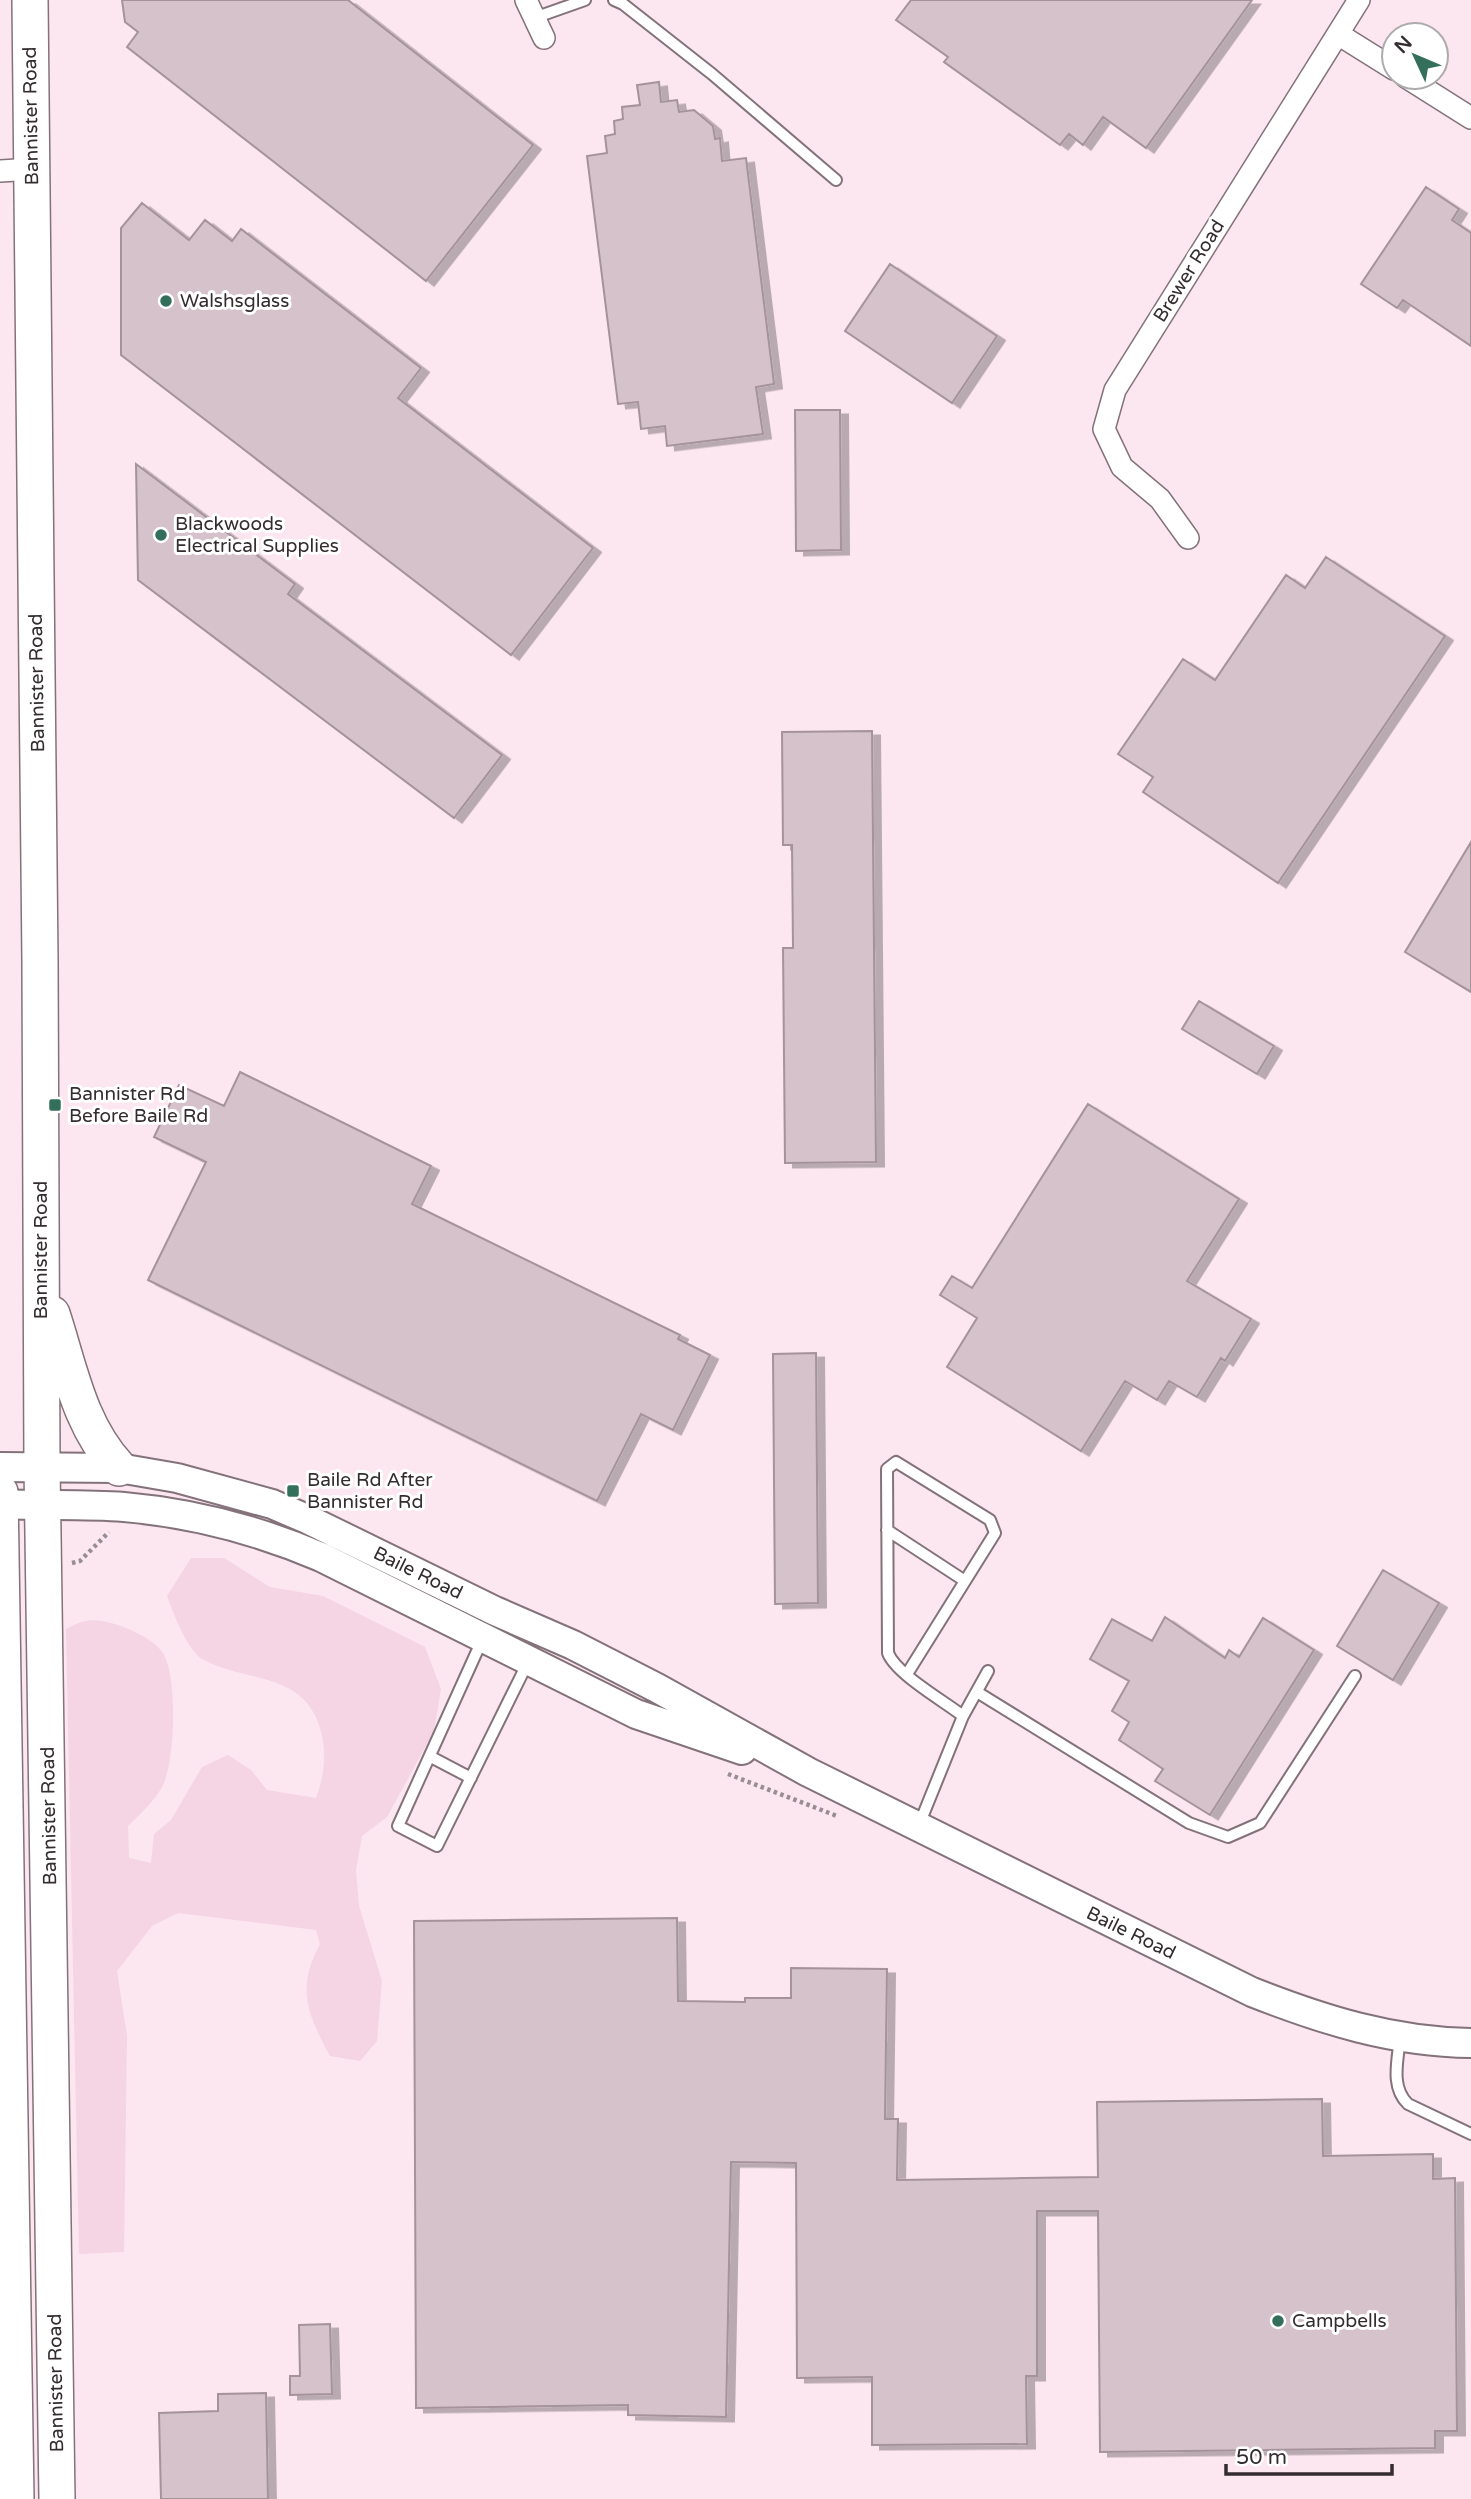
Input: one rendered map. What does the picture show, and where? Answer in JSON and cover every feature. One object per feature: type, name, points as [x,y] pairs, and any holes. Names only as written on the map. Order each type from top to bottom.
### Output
[{"type":"main road","name":"Bannister Road","points":[[30,0],[16,170],[41,1280],[58,2499]]},
{"type":"main road","points":[[41,1280],[88,1424],[98,1446],[119,1468]]},
{"type":"main road","points":[[0,1492],[16,2499]]},
{"type":"street","name":"Brewer Road","points":[[1188,538],[1160,499],[1122,467],[1104,429],[1115,390],[1359,0]]},
{"type":"street","points":[[530,9],[544,38]]},
{"type":"street","points":[[1338,34],[1380,60]]},
{"type":"street","points":[[1428,91],[1471,118]]},
{"type":"street","name":"Baile Road","points":[[0,1467],[119,1468],[177,1478],[272,1504],[657,1688],[807,1772],[1252,1992],[1309,2015],[1372,2033],[1433,2042],[1471,2043]]},
{"type":"street","name":"Baile Road","points":[[0,1504],[153,1510],[220,1522],[270,1535],[636,1714],[807,1772]]},
{"type":"street","points":[[483,1638],[495,1611]]},
{"type":"street","points":[[529,1661],[541,1632]]},
{"type":"lane","points":[[530,9],[585,0]]},
{"type":"lane","points":[[614,0],[623,4],[712,74],[836,180]]},
{"type":"lane","points":[[907,1674],[995,1533],[990,1520],[896,1462],[887,1469],[888,1653],[907,1674],[963,1716]]},
{"type":"lane","points":[[887,1530],[965,1581]]},
{"type":"lane","points":[[483,1638],[398,1826],[437,1846],[529,1661]]},
{"type":"lane","points":[[918,1828],[963,1716],[988,1671]]},
{"type":"lane","points":[[977,1692],[1189,1823],[1228,1837],[1247,1831],[1268,1814],[1355,1676]]},
{"type":"lane","points":[[431,1757],[471,1778]]},
{"type":"lane","points":[[1400,2037],[1396,2084],[1401,2097],[1408,2104],[1471,2134]]},
{"type":"path","points":[[72,1563],[80,1561],[106,1533],[118,1526]]},
{"type":"path","points":[[716,1769],[840,1818]]},
{"type":"shaded area","points":[[0,0],[1471,0],[1471,2499],[0,2499]]},
{"type":"shaded area","points":[[191,1558],[224,1558],[270,1587],[323,1596],[425,1647],[441,1689],[434,1731],[387,1817],[362,1836],[356,1870],[359,1906],[382,1981],[377,2041],[360,2061],[330,2056],[315,2027],[307,2001],[308,1974],[320,1944],[316,1930],[178,1913],[152,1926],[117,1971],[127,2036],[124,2252],[79,2254],[66,1629],[94,1620],[116,1624],[139,1634],[158,1647],[168,1665],[173,1719],[167,1773],[156,1796],[128,1826],[129,1858],[151,1863],[154,1834],[171,1820],[202,1767],[228,1755],[251,1770],[267,1790],[316,1798],[324,1767],[322,1735],[315,1714],[304,1700],[275,1682],[204,1660],[192,1649],[167,1596]]},
{"type":"building","points":[[122,0],[348,0],[533,145],[426,281],[127,47],[138,32],[125,22]]},
{"type":"building","points":[[911,0],[1252,0],[1146,148],[1103,117],[1083,145],[1069,134],[1060,145],[944,62],[948,57],[896,20]]},
{"type":"building","points":[[659,82],[661,102],[677,100],[679,112],[694,110],[713,126],[715,139],[720,138],[722,161],[746,158],[774,384],[756,387],[763,434],[667,446],[665,426],[641,429],[638,402],[618,404],[587,156],[607,153],[605,136],[615,134],[614,121],[623,119],[622,107],[640,105],[637,85]]},
{"type":"building","points":[[1426,187],[1459,209],[1452,220],[1471,233],[1471,346],[1403,300],[1397,308],[1361,284]]},
{"type":"building","points":[[142,203],[189,240],[205,220],[232,241],[241,229],[421,368],[398,398],[593,548],[511,655],[121,355],[121,228]]},
{"type":"building","points":[[890,264],[997,336],[952,403],[845,331]]},
{"type":"building","points":[[795,410],[840,410],[841,550],[796,551]]},
{"type":"building","points":[[136,464],[295,584],[288,594],[502,755],[454,818],[138,580]]},
{"type":"building","points":[[1326,557],[1445,636],[1278,883],[1143,792],[1153,777],[1118,754],[1183,659],[1215,680],[1286,575],[1305,588]]},
{"type":"building","points":[[872,731],[876,1162],[785,1163],[783,948],[793,948],[792,845],[783,845],[782,732]]},
{"type":"building","points":[[1471,842],[1471,992],[1405,952]]},
{"type":"building","points":[[1199,1001],[1274,1046],[1257,1074],[1182,1029]]},
{"type":"building","points":[[240,1072],[431,1166],[412,1204],[680,1335],[678,1339],[710,1355],[673,1430],[641,1414],[597,1501],[148,1280],[206,1162],[154,1137],[179,1085],[224,1106]]},
{"type":"building","points":[[1088,1104],[1239,1199],[1187,1281],[1251,1319],[1225,1361],[1221,1358],[1197,1397],[1169,1381],[1157,1400],[1125,1381],[1081,1451],[947,1367],[977,1318],[940,1295],[952,1276],[972,1288]]},
{"type":"building","points":[[816,1353],[818,1603],[775,1604],[773,1354]]},
{"type":"building","points":[[1383,1570],[1439,1603],[1393,1680],[1337,1646]]},
{"type":"building","points":[[1165,1617],[1225,1658],[1229,1650],[1239,1657],[1263,1618],[1314,1650],[1210,1815],[1155,1781],[1163,1769],[1119,1740],[1129,1722],[1112,1711],[1129,1681],[1090,1659],[1112,1619],[1152,1641]]},
{"type":"building","points":[[677,1918],[678,2001],[745,2002],[745,1998],[791,1998],[791,1968],[887,1969],[885,2119],[898,2119],[897,2180],[1098,2177],[1097,2102],[1322,2099],[1323,2156],[1433,2154],[1433,2179],[1455,2178],[1457,2431],[1435,2431],[1435,2448],[1100,2452],[1098,2211],[1037,2211],[1037,2376],[1026,2376],[1027,2444],[872,2445],[872,2377],[797,2378],[796,2163],[731,2162],[726,2417],[628,2415],[628,2405],[416,2408],[414,1921]]},
{"type":"building","points":[[330,2324],[332,2394],[290,2395],[290,2376],[300,2376],[299,2325]]},
{"type":"building","points":[[266,2393],[268,2499],[161,2499],[159,2413],[218,2411],[218,2394]]},
{"type":"place","name":"Walshsglass","points":[[166,301]]},
{"type":"place","name":"Blackwoods Electrical Supplies","points":[[161,535]]},
{"type":"place","name":"Bannister Rd Before Baile Rd","points":[[55,1105]]},
{"type":"place","name":"Baile Rd After Bannister Rd","points":[[293,1491]]},
{"type":"place","name":"Campbells","points":[[1278,2321]]}]
